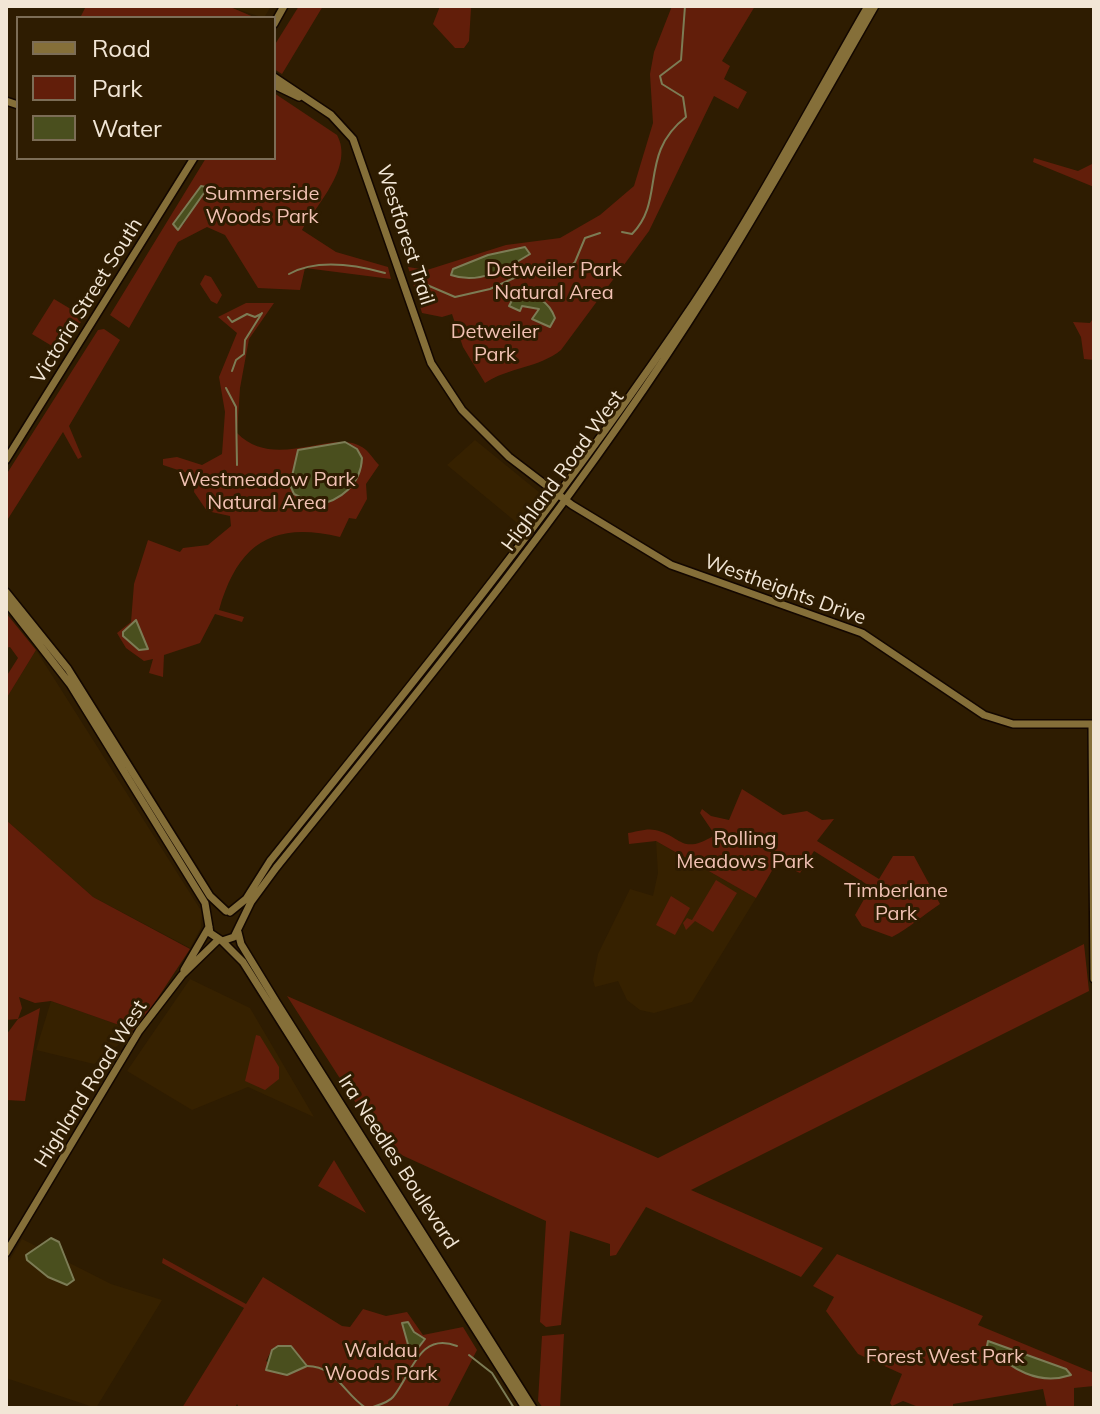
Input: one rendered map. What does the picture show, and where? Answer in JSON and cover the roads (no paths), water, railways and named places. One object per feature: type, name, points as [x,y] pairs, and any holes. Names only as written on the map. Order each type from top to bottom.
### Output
[{"type":"main road","name":"Highland Road West","points":[[228,911],[246,899],[270,861],[562,497],[694,302],[868,6]]},
{"type":"main road","name":"Highland Road West","points":[[239,929],[267,879],[562,497],[707,294],[875,6]]},
{"type":"main road","name":"Westforest Trail","points":[[276,78],[345,128],[360,151],[431,363],[446,387],[492,442],[562,497]]},
{"type":"main road","name":"Westforest Trail","points":[[276,86],[305,99]]},
{"type":"main road","name":"Victoria Street South","points":[[6,460],[193,160]]},
{"type":"main road","name":"Westheights Drive","points":[[562,497],[671,565],[862,633],[984,715],[1013,724],[1093,724]]},
{"type":"main road","points":[[6,592],[68,669],[210,896],[237,918],[239,929],[220,940],[209,925],[205,903],[70,684],[6,602]]},
{"type":"main road","points":[[1093,724],[1094,979]]},
{"type":"main road","points":[[209,925],[215,913],[228,911]]},
{"type":"main road","name":"Highland Road West","points":[[6,1253],[139,1031],[182,975],[209,925]]},
{"type":"main road","name":"Ira Needles Boulevard","points":[[239,929],[241,944],[277,1003],[533,1408]]},
{"type":"main road","name":"Highland Road West","points":[[182,975],[220,940]]},
{"type":"main road","name":"Ira Needles Boulevard","points":[[220,940],[243,962],[525,1408]]},
{"type":"water","points":[[201,186],[206,187],[204,193],[178,230],[173,224]]},
{"type":"water","points":[[525,247],[530,254],[492,274],[472,278],[451,275],[453,269],[488,255]]},
{"type":"water","points":[[517,291],[549,306],[555,318],[550,327],[532,319],[539,309],[522,306],[520,311],[509,306]]},
{"type":"water","points":[[345,442],[357,449],[362,458],[358,476],[348,490],[334,500],[316,505],[294,494],[290,485],[298,450]]},
{"type":"water","points":[[136,620],[148,649],[139,650],[123,636],[123,632]]},
{"type":"water","points":[[51,1238],[59,1242],[74,1280],[67,1285],[48,1277],[27,1260],[26,1255]]},
{"type":"water","points":[[408,1322],[414,1332],[425,1339],[415,1352],[409,1348],[402,1323]]},
{"type":"water","points":[[988,1341],[1066,1369],[1071,1375],[1047,1378],[1026,1373],[996,1354],[987,1346]]},
{"type":"water","points":[[278,1346],[291,1346],[307,1366],[287,1375],[266,1370],[272,1350]]},
{"type":"waterway","points":[[622,232],[632,234],[642,221],[662,146],[671,131],[686,117],[683,97],[662,84],[660,76],[681,60],[685,6]]},
{"type":"waterway","points":[[420,282],[455,297],[490,289],[536,268],[562,274],[575,262],[585,238],[600,233]]},
{"type":"waterway","points":[[289,274],[324,265],[385,273]]},
{"type":"waterway","points":[[232,371],[236,360],[244,354],[245,340],[262,313]]},
{"type":"waterway","points":[[228,317],[232,322],[247,314],[255,317],[261,314]]},
{"type":"waterway","points":[[226,388],[236,407],[237,465]]},
{"type":"waterway","points":[[370,1408],[393,1397],[425,1349],[444,1343],[457,1346]]},
{"type":"waterway","points":[[469,1355],[492,1373],[514,1408]]},
{"type":"waterway","points":[[307,1366],[317,1367],[333,1376],[366,1408]]},
{"type":"park label","name":"Summerside Woods Park","points":[[262,206]]},
{"type":"park label","name":"Detweiler Park Natural Area","points":[[554,282]]},
{"type":"park label","name":"Detweiler Park","points":[[495,344]]},
{"type":"park label","name":"Westmeadow Park Natural Area","points":[[267,492]]},
{"type":"park label","name":"Rolling Meadows Park","points":[[745,850]]},
{"type":"park label","name":"Timberlane Park","points":[[896,902]]},
{"type":"park label","name":"Forest West Park","points":[[945,1357]]},
{"type":"park label","name":"Waldau Woods Park","points":[[381,1362]]}]
